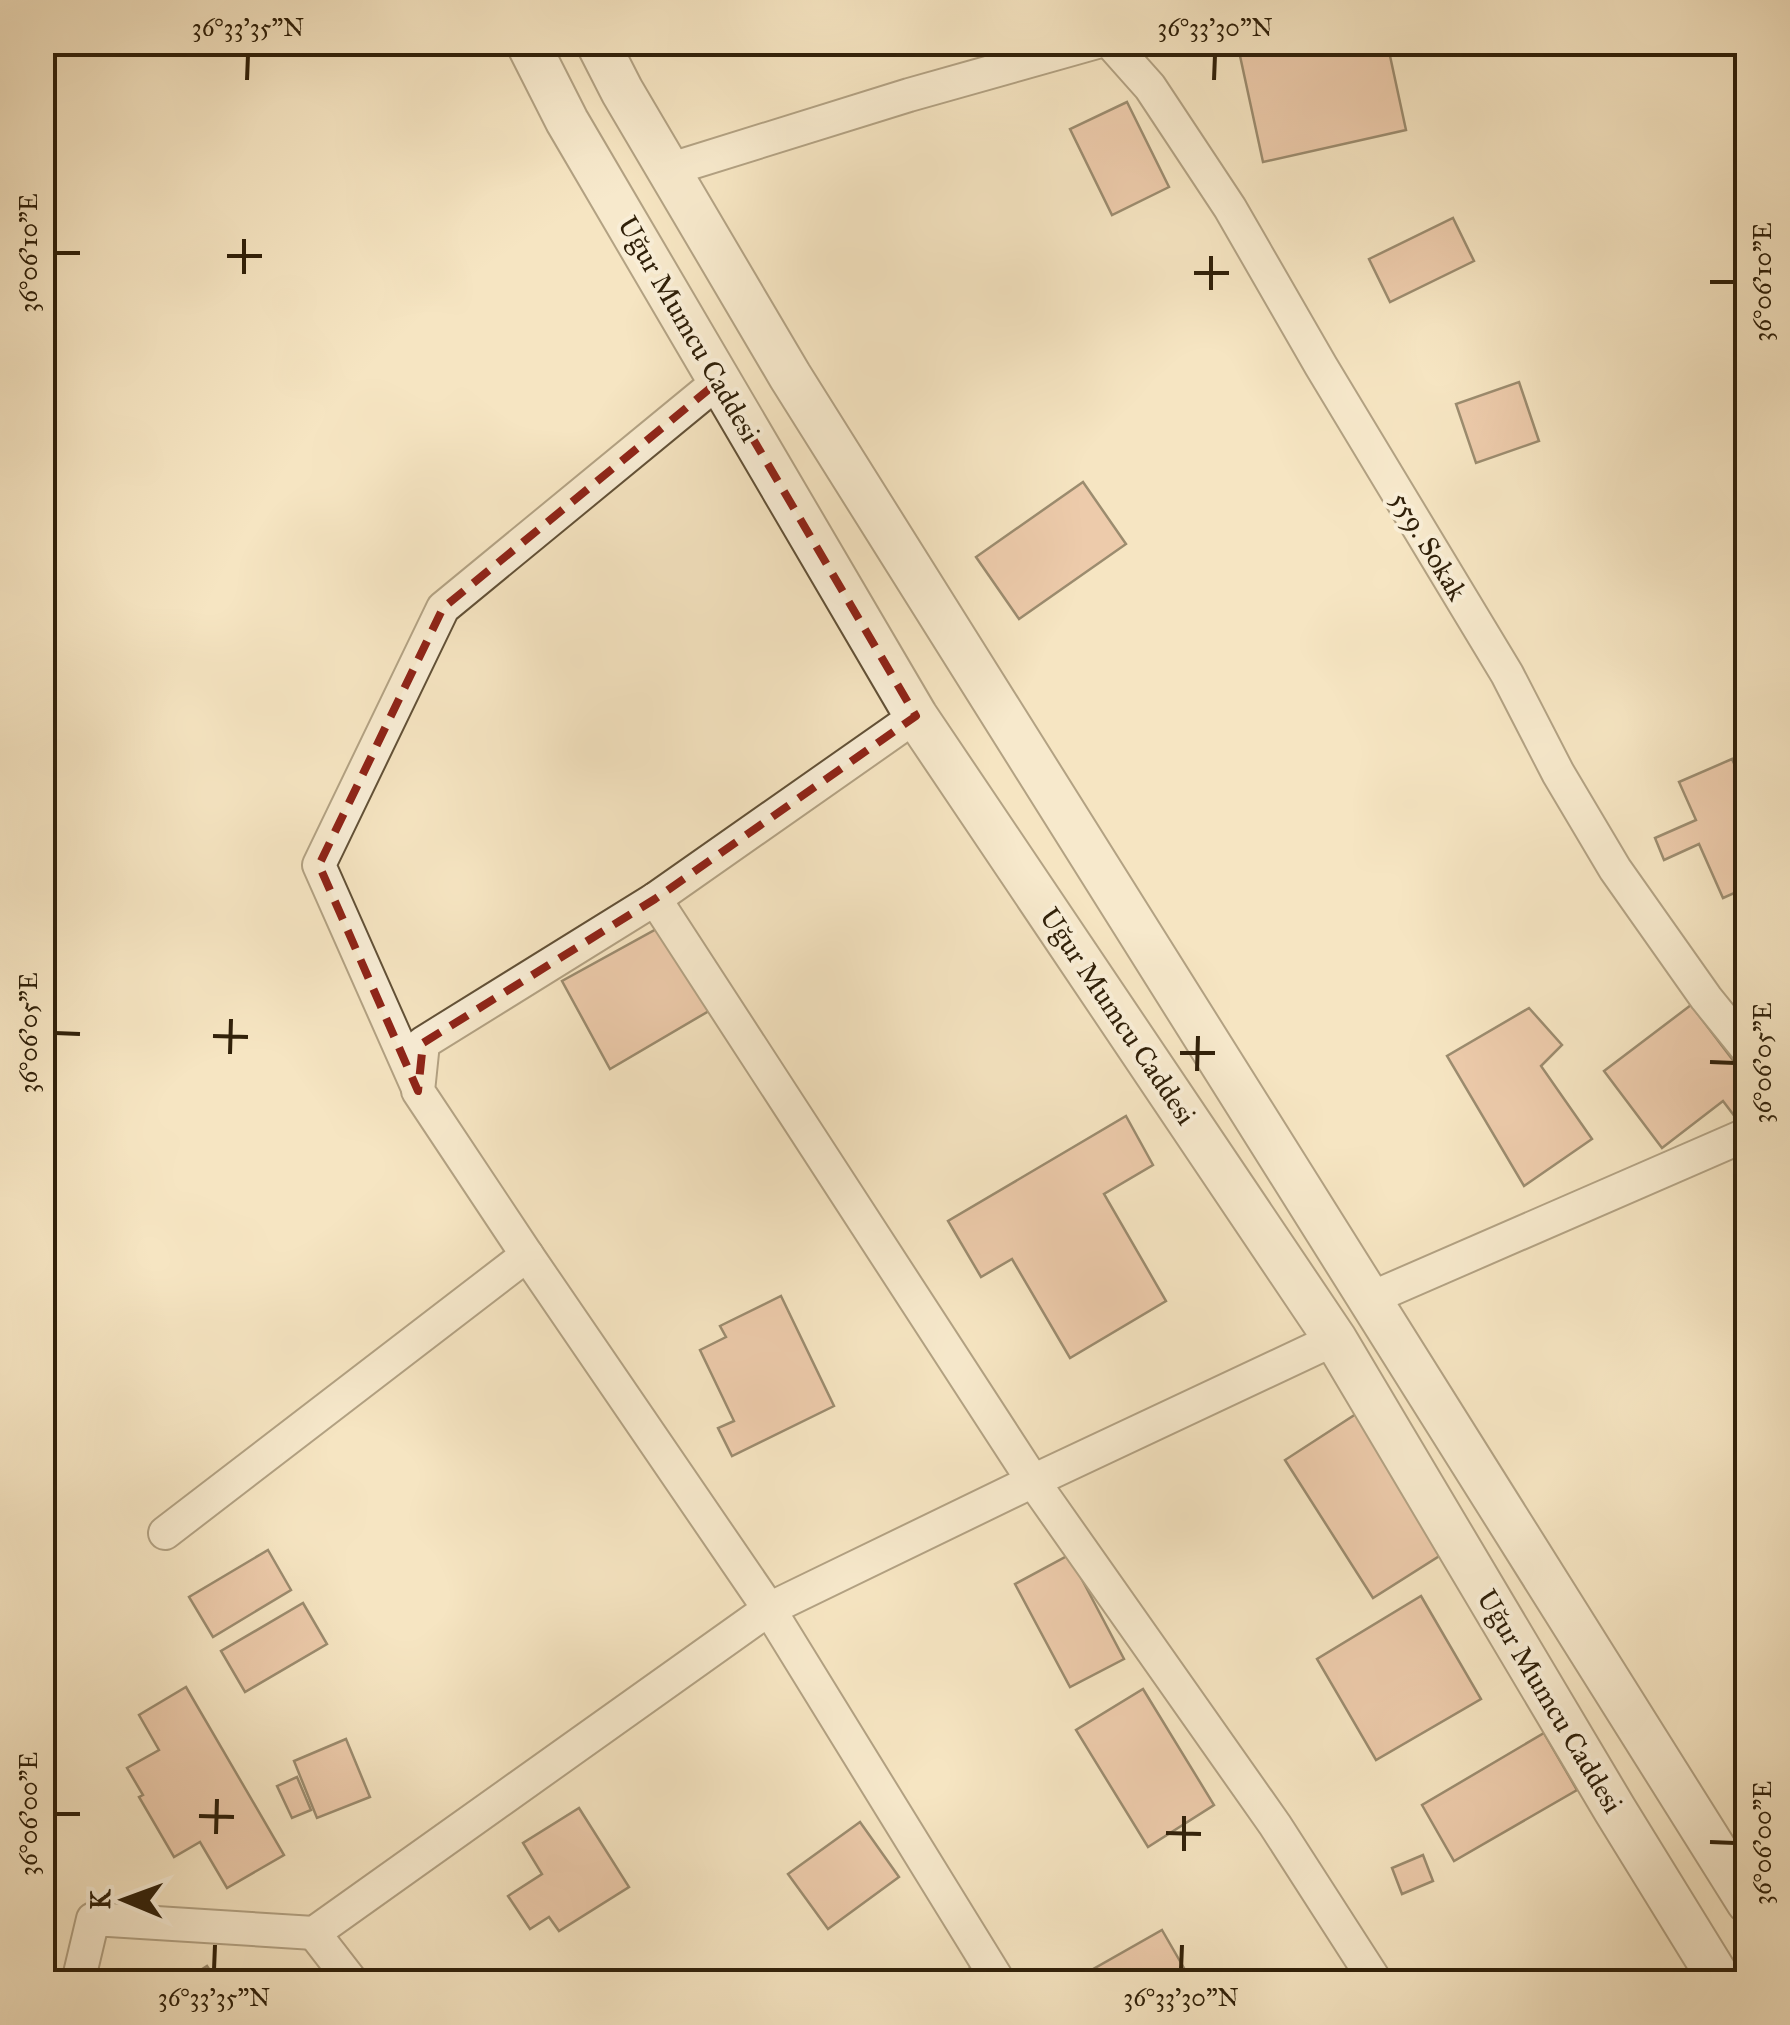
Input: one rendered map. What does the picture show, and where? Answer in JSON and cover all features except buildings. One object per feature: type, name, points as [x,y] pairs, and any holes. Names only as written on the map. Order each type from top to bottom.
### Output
[{"type":"street","name":"Uğur Mumcu Caddesi","points":[[527,42],[567,121],[916,716],[1335,1339],[1721,1982]]},
{"type":"street","name":"Uğur Mumcu Caddesi","points":[[598,42],[622,91],[790,376],[1748,1902]]},
{"type":"street","points":[[668,170],[909,94],[1097,42]]},
{"type":"street","name":"559. Sokak","points":[[1110,42],[1150,87],[1230,208],[1506,674],[1558,774],[1615,869],[1694,982],[1748,1050]]},
{"type":"street","points":[[719,381],[443,608],[318,865],[418,1090],[769,1608],[998,1982]]},
{"type":"street","points":[[418,1090],[423,1043],[655,899],[916,716]]},
{"type":"street","points":[[655,899],[1033,1480],[1275,1825],[1376,1982]]},
{"type":"street","points":[[1369,1299],[1748,1134]]},
{"type":"street","points":[[165,1534],[527,1255]]},
{"type":"street","points":[[78,1982],[93,1919],[314,1933],[769,1608],[1335,1339]]},
{"type":"street","points":[[314,1933],[352,1982]]},
{"type":"highlighted area","points":[[719,381],[916,716],[655,899],[423,1043],[418,1091],[319,865],[443,608]]}]
